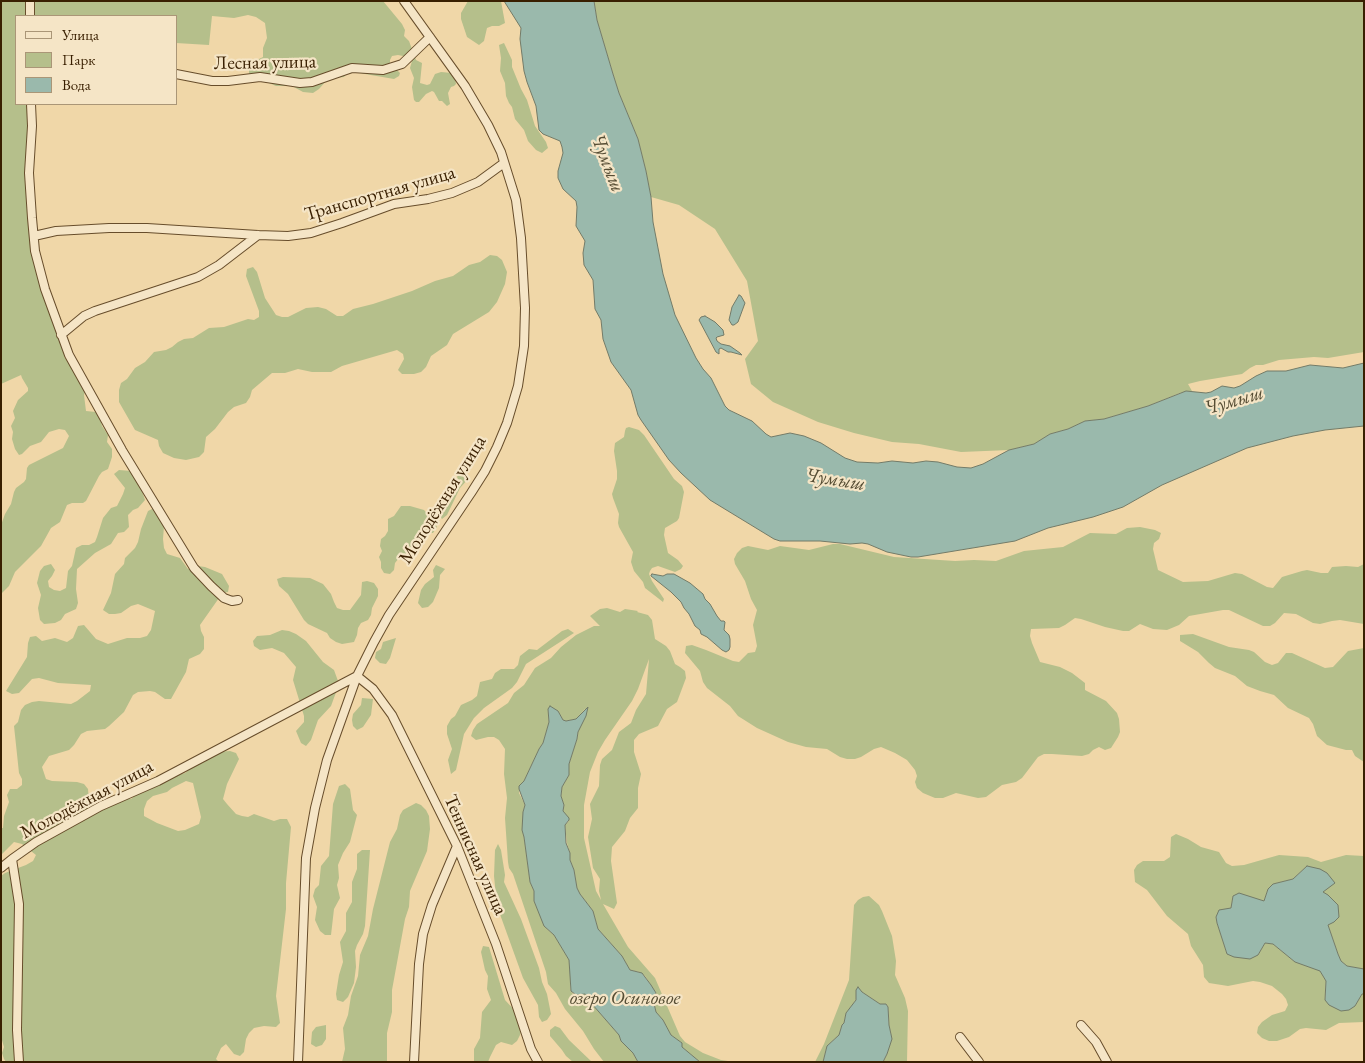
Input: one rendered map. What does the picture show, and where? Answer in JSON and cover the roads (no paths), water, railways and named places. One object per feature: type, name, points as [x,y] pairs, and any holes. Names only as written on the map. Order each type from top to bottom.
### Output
[{"type":"street","points":[[30,1],[30,15]]},
{"type":"street","name":"Молодёжная улица","points":[[298,1062],[306,858],[320,784],[357,676],[374,642],[389,615],[485,471],[507,423],[518,386],[524,346],[526,308],[519,220],[516,200],[504,163],[488,125],[464,86],[404,1]]},
{"type":"street","name":"Лесная улица","points":[[178,74],[212,81],[260,77],[300,83],[312,82],[352,68],[383,70],[402,64],[430,37]]},
{"type":"street","points":[[31,105],[32,126],[29,174],[35,251],[45,289],[69,355],[94,402],[194,568],[224,598],[232,601],[238,600]]},
{"type":"street","name":"Транспортная улица","points":[[34,236],[56,231],[147,228],[288,236],[342,223],[394,204],[452,193],[478,182],[504,163]]},
{"type":"street","points":[[61,334],[84,316],[95,311],[198,277],[219,265],[258,235]]},
{"type":"street","name":"Молодёжная улица","points":[[20,1062],[17,1030],[19,904],[12,859],[36,842],[101,806],[158,781],[357,676]]},
{"type":"street","name":"Теннисная улица","points":[[357,676],[373,689],[392,715],[457,846],[496,944],[531,1049],[538,1062]]},
{"type":"street","points":[[414,1062],[419,964],[423,934],[432,905],[457,846]]},
{"type":"street","points":[[1,868],[12,859]]},
{"type":"street","points":[[1081,1025],[1096,1042],[1108,1062]]},
{"type":"street","points":[[960,1037],[978,1062]]},
{"type":"water","name":"Чумыш","points":[[504,1],[594,1],[597,20],[619,93],[638,139],[651,197],[653,222],[663,274],[675,315],[696,358],[711,378],[725,406],[729,410],[752,421],[771,437],[790,433],[804,436],[821,443],[845,458],[857,462],[878,463],[892,461],[913,463],[926,461],[971,468],[983,464],[1009,450],[1034,444],[1050,434],[1068,429],[1085,421],[1104,419],[1148,406],[1186,391],[1206,393],[1222,386],[1234,388],[1267,371],[1286,371],[1310,365],[1343,368],[1364,363],[1364,426],[1293,436],[1247,448],[1162,485],[1123,507],[1093,517],[1048,528],[1015,541],[911,557],[887,552],[862,543],[780,541],[774,539],[710,500],[669,460],[638,415],[631,390],[611,362],[603,339],[601,320],[595,309],[593,280],[584,265],[585,241],[576,226],[576,201],[563,189],[558,178],[563,153],[562,147],[560,141],[543,134],[539,130],[536,106],[524,71],[520,39],[521,28]]},
{"type":"water","points":[[739,295],[745,303],[738,322],[732,325],[729,320],[732,307]]},
{"type":"water","points":[[705,316],[723,330],[724,335],[717,337],[717,341],[730,346],[742,355],[728,352],[721,348],[719,349],[719,354],[716,352],[699,320]]},
{"type":"water","points":[[652,574],[663,576],[674,574],[690,583],[703,594],[717,616],[721,621],[725,622],[724,630],[730,639],[729,650],[726,652],[722,650],[701,634],[681,602],[651,576]]},
{"type":"water","name":"озеро Осиновое","points":[[550,706],[558,711],[563,720],[566,721],[576,719],[588,707],[578,732],[569,764],[569,775],[562,787],[561,796],[564,805],[563,811],[569,818],[565,825],[566,843],[570,853],[577,888],[593,911],[598,929],[622,956],[630,970],[642,973],[651,985],[656,993],[653,999],[656,1012],[671,1035],[682,1043],[682,1047],[700,1062],[638,1062],[633,1053],[621,1041],[619,1035],[592,1004],[590,998],[585,994],[576,995],[571,991],[569,960],[554,935],[544,926],[534,901],[534,891],[530,882],[522,830],[525,805],[519,786],[524,781],[543,743],[549,722],[548,709]]},
{"type":"water","points":[[1307,866],[1327,873],[1335,883],[1323,892],[1338,905],[1339,917],[1328,925],[1341,961],[1347,966],[1364,969],[1364,994],[1362,994],[1355,1006],[1349,1010],[1341,1011],[1329,1005],[1325,1000],[1326,981],[1320,971],[1295,962],[1273,944],[1265,943],[1258,955],[1250,959],[1227,954],[1217,923],[1216,917],[1219,910],[1231,908],[1233,896],[1239,893],[1264,901],[1268,889],[1273,884],[1293,879]]},
{"type":"water","points":[[858,987],[862,992],[880,1004],[886,1004],[888,1007],[892,1039],[887,1054],[883,1062],[823,1062],[827,1046],[839,1035],[846,1013],[856,1000],[856,990]]}]
